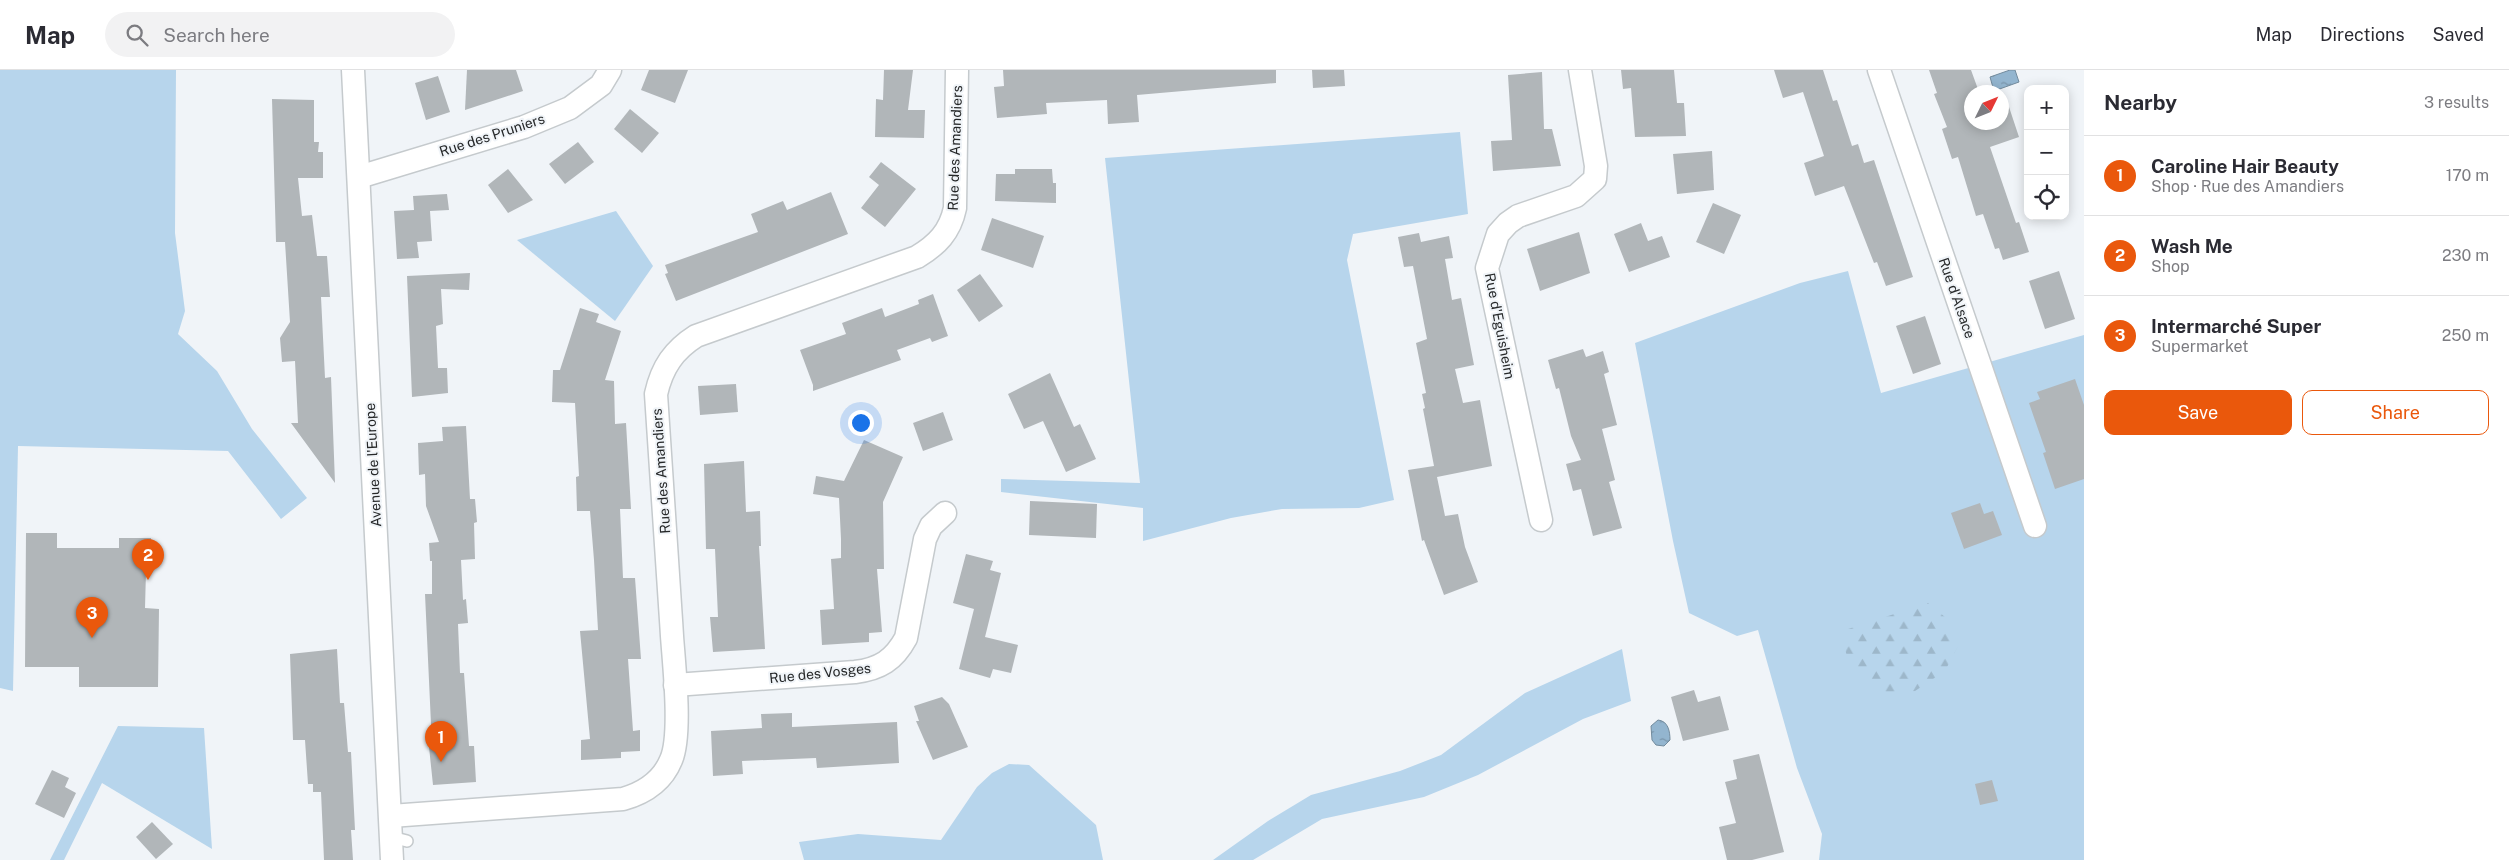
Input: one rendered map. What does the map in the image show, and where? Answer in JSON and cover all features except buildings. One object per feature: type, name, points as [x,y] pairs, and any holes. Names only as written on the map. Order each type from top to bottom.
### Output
[{"type":"street","name":"Avenue de l'Europe","points":[[353,70],[396,831],[392,860]]},
{"type":"street","name":"Rue des Pruniers","points":[[359,177],[524,127],[570,108],[602,85],[610,70]]},
{"type":"street","name":"Rue des Amandiers","points":[[396,831],[637,795],[651,787],[663,774],[671,760],[675,745],[675,685],[656,394],[660,378],[674,353],[696,336],[917,257],[938,242],[952,220],[955,208],[957,70]]},
{"type":"street","name":"Rue d'Eguisheim","points":[[1540,520],[1487,268],[1498,234],[1508,223],[1518,216],[1576,196],[1595,179],[1596,166],[1580,70]]},
{"type":"street","name":"Rue d'Alsace","points":[[1879,70],[2035,526]]},
{"type":"street","name":"Rue des Vosges","points":[[675,685],[855,672],[871,670],[885,664],[898,652],[906,638],[924,539],[931,526],[945,513]]},
{"type":"green space","points":[[0,70],[176,70],[175,233],[185,311],[178,334],[217,371],[252,429],[307,498],[281,519],[228,451],[18,446],[13,691],[0,688]]},
{"type":"green space","points":[[1460,132],[1468,214],[1353,234],[1347,260],[1394,500],[1359,508],[1282,509],[1231,518],[1143,541],[1143,508],[1001,492],[1001,479],[1140,483],[1105,158]]},
{"type":"green space","points":[[616,211],[653,266],[615,321],[517,240]]},
{"type":"green space","points":[[1848,271],[1881,393],[2084,335],[2084,860],[1819,860],[1822,834],[1797,768],[1758,630],[1737,636],[1689,613],[1673,541],[1635,343],[1800,283]]},
{"type":"green space","points":[[1928,603],[1951,622],[1960,642],[1945,671],[1915,691],[1885,696],[1860,676],[1849,661],[1846,653],[1845,630]]},
{"type":"green space","points":[[1622,649],[1631,701],[1583,719],[1478,775],[1424,797],[1322,819],[1253,860],[1213,860],[1268,821],[1311,795],[1400,771],[1441,755],[1525,693]]},
{"type":"green space","points":[[118,726],[204,728],[212,849],[102,783],[64,860],[50,860]]},
{"type":"green space","points":[[1009,764],[1029,765],[1096,825],[1103,860],[804,860],[799,842],[858,834],[941,840],[977,787],[992,773]]},
{"type":"water","points":[[2015,70],[2019,82],[2009,86],[1992,85],[1990,77]]},
{"type":"water","points":[[1658,720],[1664,722],[1669,730],[1670,740],[1664,746],[1656,745],[1652,740],[1651,726]]},
{"type":"place","name":"Wash Me","points":[[148,580]]},
{"type":"place","name":"Intermarché Super","points":[[92,638]]},
{"type":"place","name":"Caroline Hair Beauty","points":[[441,762]]}]
